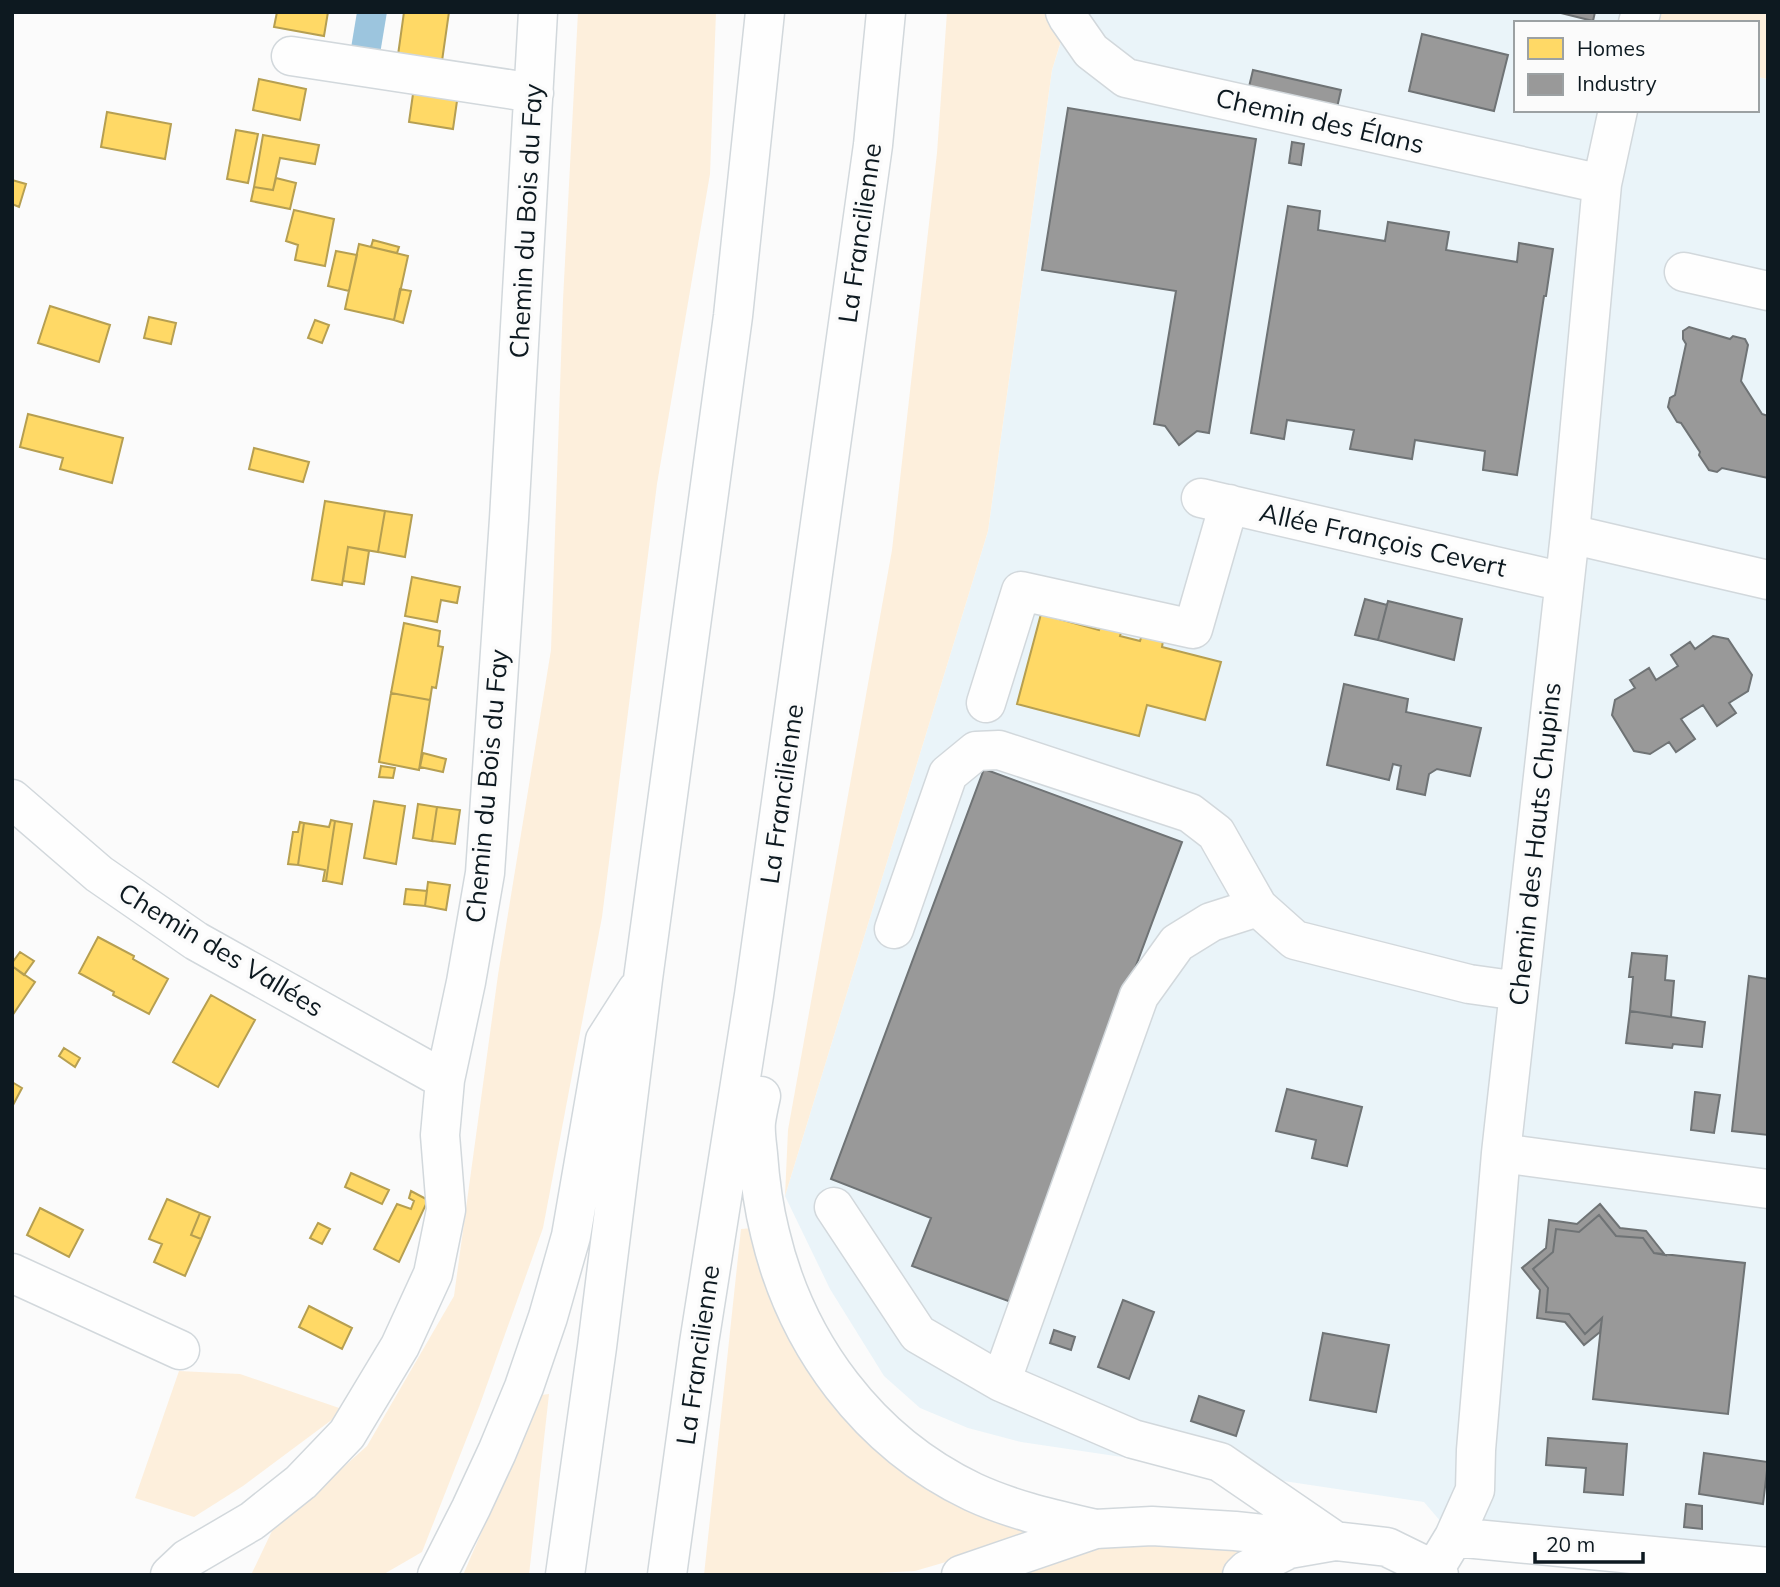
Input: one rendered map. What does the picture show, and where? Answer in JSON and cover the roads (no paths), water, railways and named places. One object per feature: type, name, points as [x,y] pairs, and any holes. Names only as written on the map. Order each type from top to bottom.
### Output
[{"type":"main road","name":"Chemin du Bois du Fay","points":[[170,1575],[187,1559],[252,1521],[301,1482],[347,1433],[400,1346],[433,1274],[446,1210],[440,1135],[445,1080],[485,873],[538,12]]},
{"type":"main road","points":[[565,1575],[733,316],[765,12]]},
{"type":"main road","name":"La Francilienne","points":[[667,1575],[699,1343],[754,995],[869,173],[886,12]]},
{"type":"main road","name":"Chemin des Élans","points":[[1065,12],[1091,51],[1126,78],[1602,184]]},
{"type":"main road","points":[[291,56],[534,93]]},
{"type":"main road","name":"Chemin des Hauts Chupins","points":[[1437,1573],[1475,1490],[1501,1153],[1570,534],[1602,184],[1618,112]]},
{"type":"main road","points":[[1684,272],[1768,291]]},
{"type":"main road","name":"Allée François Cevert","points":[[986,703],[1021,591],[1193,629],[1215,501],[1564,582]]},
{"type":"main road","points":[[1570,534],[1768,580]]},
{"type":"main road","points":[[894,929],[948,774],[976,751],[999,750],[1190,813],[1216,833],[1258,907],[1295,940],[1469,984],[1519,992]]},
{"type":"main road","name":"Chemin des Vallées","points":[[12,799],[99,874],[196,941],[445,1080]]},
{"type":"main road","points":[[1001,1382],[1139,996],[1177,943],[1211,922],[1258,907]]},
{"type":"main road","points":[[437,1575],[471,1508],[524,1387],[571,1236],[604,1040],[643,979]]},
{"type":"main road","points":[[754,995],[773,1035],[755,1124],[762,1200],[783,1280],[809,1337],[825,1363],[844,1390],[890,1437],[917,1459],[973,1492],[1008,1506],[1095,1529],[1152,1527],[1235,1531],[1387,1547],[1437,1573]]},
{"type":"main road","points":[[1501,1153],[1768,1189]]},
{"type":"main road","points":[[834,1207],[918,1334],[1001,1382],[1133,1439],[1220,1462],[1335,1541]]},
{"type":"main road","points":[[12,1273],[180,1350]]},
{"type":"main road","points":[[961,1575],[1095,1529]]},
{"type":"main road","points":[[1454,1537],[1768,1567]]},
{"type":"main road","points":[[1242,1575],[1289,1549],[1335,1541]]},
{"type":"water","points":[[357,12],[387,12],[380,54],[351,48]]}]
